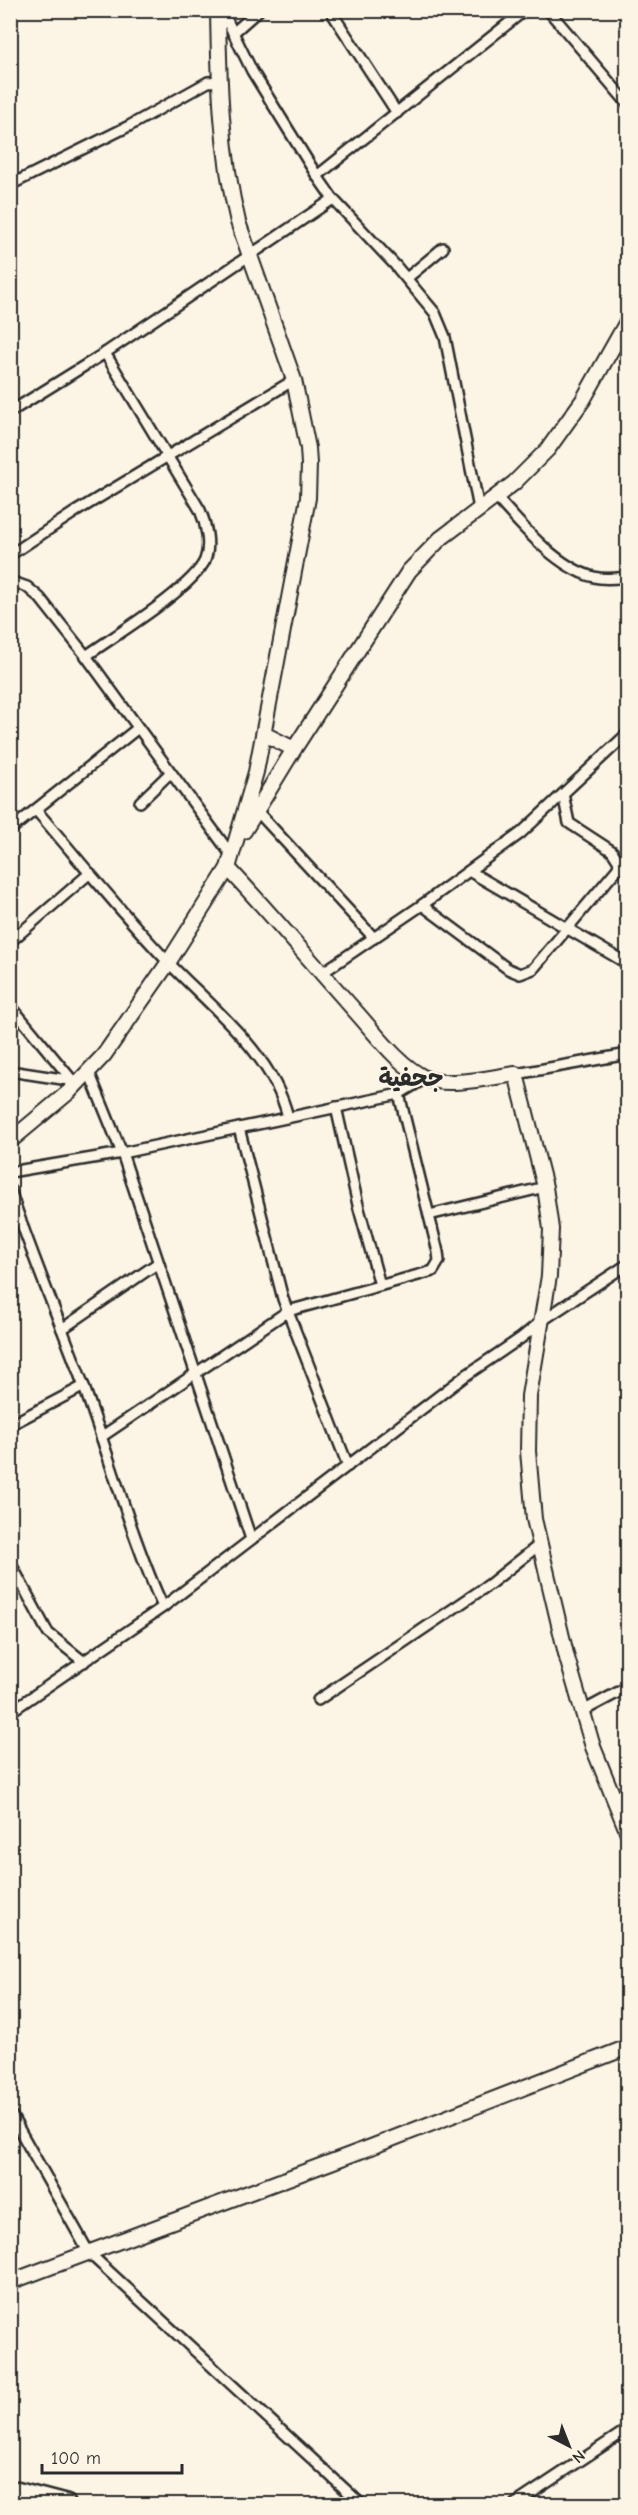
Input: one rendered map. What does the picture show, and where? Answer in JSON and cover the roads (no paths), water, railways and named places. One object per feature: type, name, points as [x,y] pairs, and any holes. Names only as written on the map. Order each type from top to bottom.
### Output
[{"type":"highway","points":[[10,2489],[67,2505]]},
{"type":"main road","points":[[10,1141],[80,1078],[128,1023],[230,862],[238,840],[264,734],[308,498],[308,448],[294,380],[238,222],[227,170],[219,81],[220,10]]},
{"type":"main road","points":[[238,840],[409,571],[440,539],[528,470],[555,439],[592,386],[627,320]]},
{"type":"main road","points":[[264,734],[294,749]]},
{"type":"main road","points":[[230,862],[322,974],[402,1060],[426,1078],[466,1081],[516,1074],[544,1187],[552,1247],[543,1320],[529,1396],[530,1488],[539,1545],[583,1711],[607,1785],[627,1833]]},
{"type":"main road","points":[[10,2282],[361,2152],[627,2047]]},
{"type":"street","points":[[220,10],[252,71],[333,199],[407,278],[435,313],[443,330],[479,509]]},
{"type":"street","points":[[233,33],[259,10]]},
{"type":"street","points":[[330,10],[397,113]]},
{"type":"street","points":[[317,176],[525,10]]},
{"type":"street","points":[[548,10],[627,104]]},
{"type":"street","points":[[10,185],[129,126],[207,82],[219,81]]},
{"type":"street","points":[[10,412],[251,257],[333,199]]},
{"type":"street","points":[[407,278],[443,248]]},
{"type":"street","points":[[86,656],[185,586],[204,562],[206,554],[205,522],[105,353]]},
{"type":"street","points":[[10,555],[75,512],[294,380]]},
{"type":"street","points":[[496,497],[539,542],[574,568],[601,579],[627,577]]},
{"type":"street","points":[[10,581],[27,587],[36,594],[86,656],[170,773],[230,862]]},
{"type":"street","points":[[10,830],[138,729]]},
{"type":"street","points":[[322,974],[422,905],[534,823],[597,759],[627,733]]},
{"type":"street","points":[[140,802],[170,773]]},
{"type":"street","points":[[422,905],[476,948],[508,969],[520,974],[533,969],[618,868],[619,862],[612,851],[569,823],[563,795]]},
{"type":"street","points":[[36,810],[168,963],[214,1008],[268,1069],[284,1098],[288,1117]]},
{"type":"street","points":[[257,811],[374,938]]},
{"type":"street","points":[[469,871],[627,964]]},
{"type":"street","points":[[10,942],[90,873]]},
{"type":"street","points":[[10,1005],[80,1078],[122,1153],[251,1539]]},
{"type":"street","points":[[516,1074],[627,1054]]},
{"type":"street","points":[[10,1071],[80,1078]]},
{"type":"street","points":[[10,1172],[122,1153],[399,1094],[426,1078]]},
{"type":"street","points":[[101,1437],[288,1311],[433,1271],[436,1267],[438,1252],[399,1094]]},
{"type":"street","points":[[336,1107],[358,1205],[380,1286]]},
{"type":"street","points":[[239,1128],[277,1278],[348,1466]]},
{"type":"street","points":[[429,1215],[544,1187]]},
{"type":"street","points":[[10,1190],[36,1265],[84,1386],[124,1510],[163,1607]]},
{"type":"street","points":[[62,1329],[158,1263]]},
{"type":"street","points":[[10,1713],[163,1607],[465,1376],[627,1263]]},
{"type":"street","points":[[10,1425],[84,1386]]},
{"type":"street","points":[[318,1700],[490,1584],[539,1545]]},
{"type":"street","points":[[10,1562],[48,1633],[84,1662]]},
{"type":"street","points":[[583,1711],[627,1687]]},
{"type":"street","points":[[10,2114],[89,2253],[361,2505]]},
{"type":"street","points":[[515,2505],[627,2428]]},
{"type":"district","name":"جحفية","points":[[411,1078]]}]
